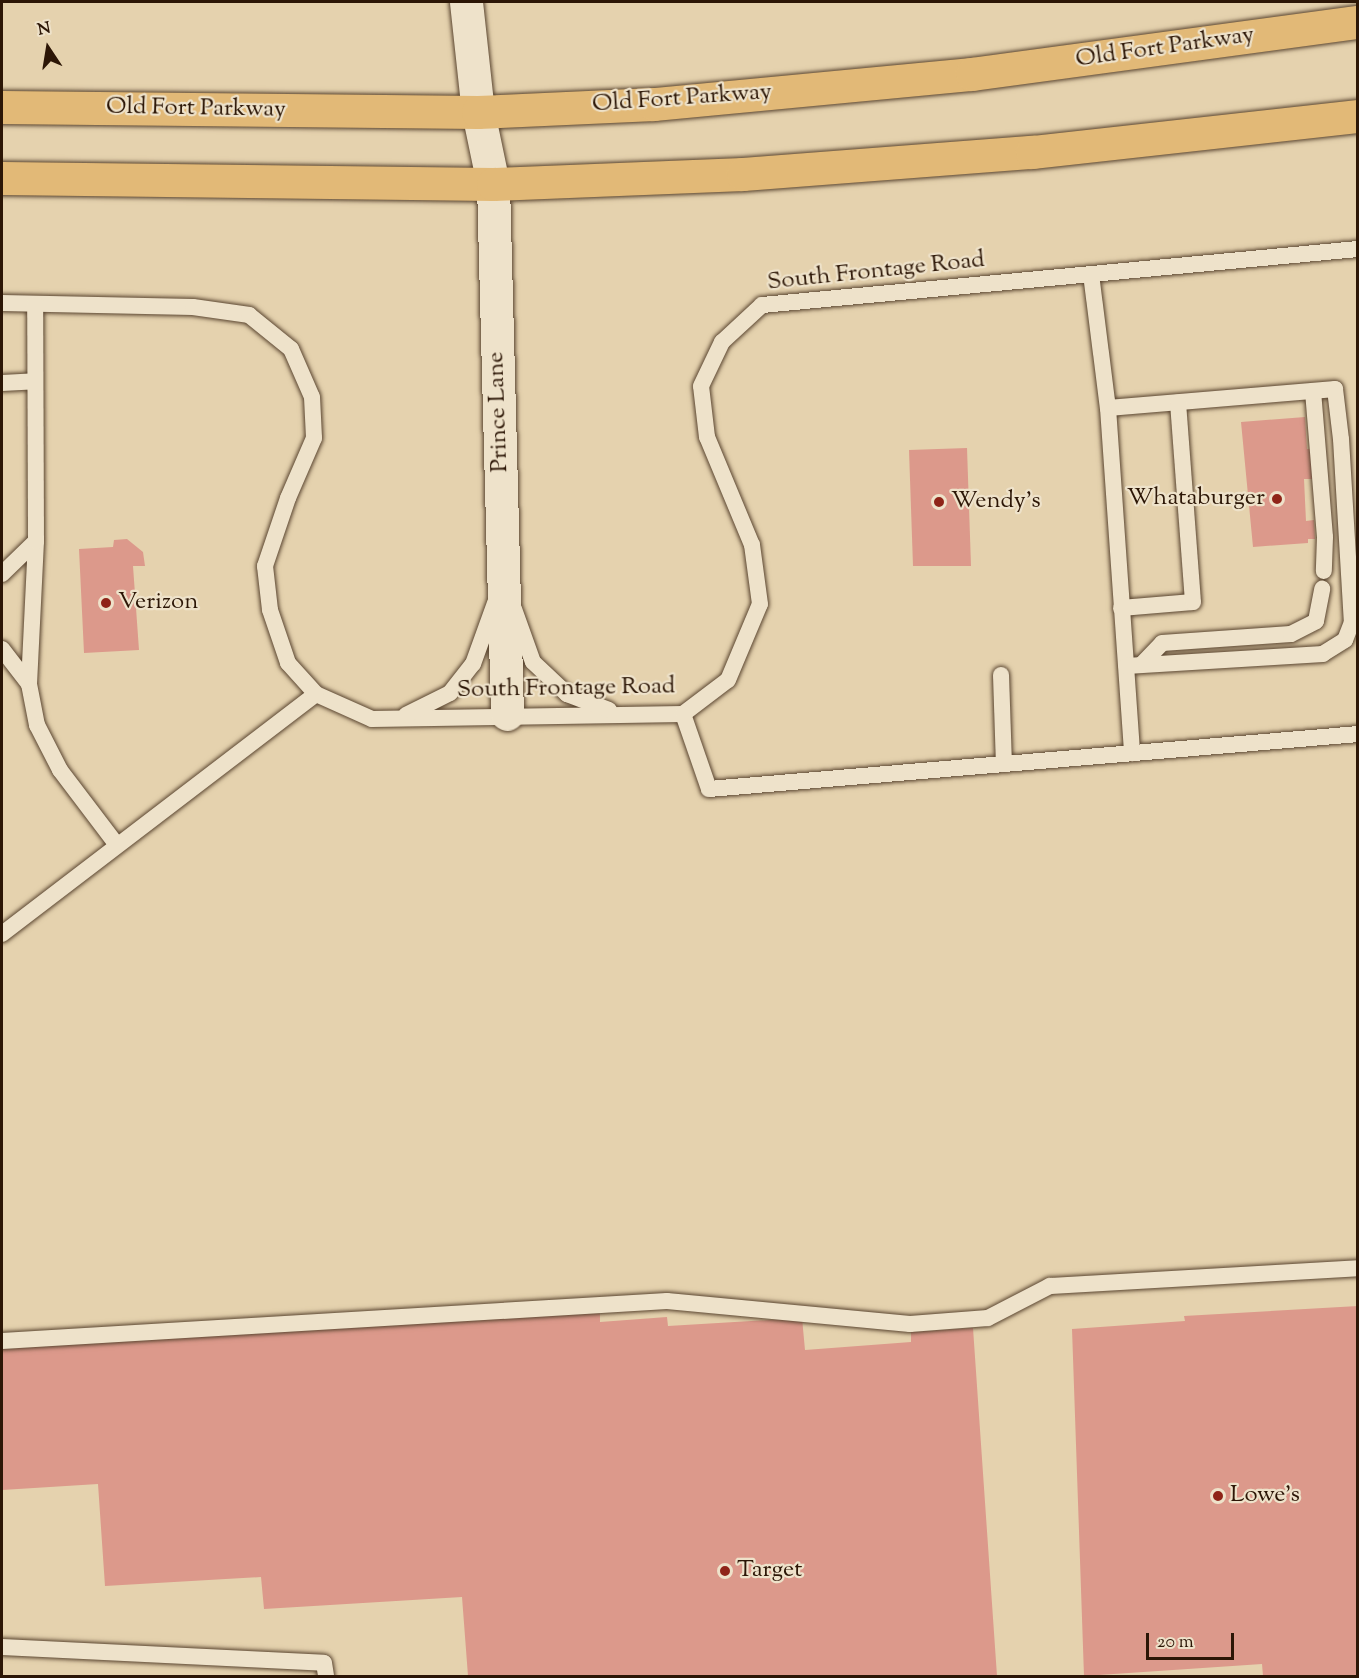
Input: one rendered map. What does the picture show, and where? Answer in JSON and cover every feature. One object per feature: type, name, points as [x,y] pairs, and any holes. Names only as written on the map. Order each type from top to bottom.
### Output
[{"type":"main road","name":"Old Fort Parkway","points":[[2,107],[478,112],[654,104],[972,74],[1358,22]]},
{"type":"main road","points":[[2,178],[493,184],[801,170],[1032,152],[1358,116]]},
{"type":"street","name":"Prince Lane","points":[[466,2],[478,112],[493,184],[507,714]]},
{"type":"lane","name":"South Frontage Road","points":[[2,303],[193,307],[249,315],[291,349],[312,397],[314,438],[288,498],[265,566],[270,610],[288,663],[316,694],[372,719],[507,714],[683,714],[728,680],[760,604],[752,544],[707,436],[701,386],[722,342],[762,305],[1358,249]]},
{"type":"lane","points":[[1091,274],[1108,408],[1121,608],[1134,665],[1132,753]]},
{"type":"lane","points":[[35,304],[36,541],[29,684],[37,724],[60,770],[117,845]]},
{"type":"lane","points":[[2,383],[35,381]]},
{"type":"lane","points":[[1108,408],[1335,388],[1352,622],[1344,640],[1323,654],[1134,665]]},
{"type":"lane","points":[[1314,391],[1325,537],[1324,572]]},
{"type":"lane","points":[[1121,608],[1193,602],[1178,403]]},
{"type":"lane","points":[[2,574],[36,541]]},
{"type":"lane","points":[[504,580],[533,662],[567,694],[620,714]]},
{"type":"lane","points":[[400,718],[450,693],[473,664],[504,580]]},
{"type":"lane","points":[[1134,665],[1162,643],[1291,634],[1316,621],[1322,589]]},
{"type":"lane","points":[[2,649],[29,684]]},
{"type":"lane","points":[[1001,675],[1004,764]]},
{"type":"lane","points":[[2,934],[316,694]]},
{"type":"lane","points":[[683,714],[709,789],[1358,735]]},
{"type":"lane","points":[[2,1341],[667,1301],[910,1324],[988,1318],[1050,1286],[1358,1268]]},
{"type":"lane","points":[[2,1647],[324,1663],[326,1677]]},
{"type":"building","name":"Whataburger","points":[[1305,417],[1307,449],[1313,449],[1316,479],[1304,479],[1306,521],[1314,520],[1315,539],[1308,539],[1308,543],[1253,547],[1241,422]]},
{"type":"building","points":[[967,448],[971,566],[913,566],[909,450]]},
{"type":"building","points":[[127,539],[143,552],[145,566],[133,566],[139,650],[84,653],[79,549],[113,547],[114,540]]},
{"type":"building","name":"Lowe's","points":[[1358,1306],[1358,1676],[1263,1676],[1262,1664],[1084,1676],[1072,1329],[1185,1321],[1184,1316]]},
{"type":"building","points":[[600,1310],[600,1322],[667,1317],[668,1326],[802,1318],[805,1350],[911,1342],[911,1332],[973,1328],[997,1676],[468,1676],[462,1597],[264,1609],[261,1577],[105,1586],[98,1484],[2,1490],[2,1349]]},
{"type":"place","name":"Whataburger","points":[[1277,499]]},
{"type":"place","name":"Wendy's","points":[[939,502]]},
{"type":"place","name":"Verizon","points":[[106,603]]},
{"type":"place","name":"Lowe's","points":[[1218,1496]]},
{"type":"place","name":"Target","points":[[725,1571]]}]
